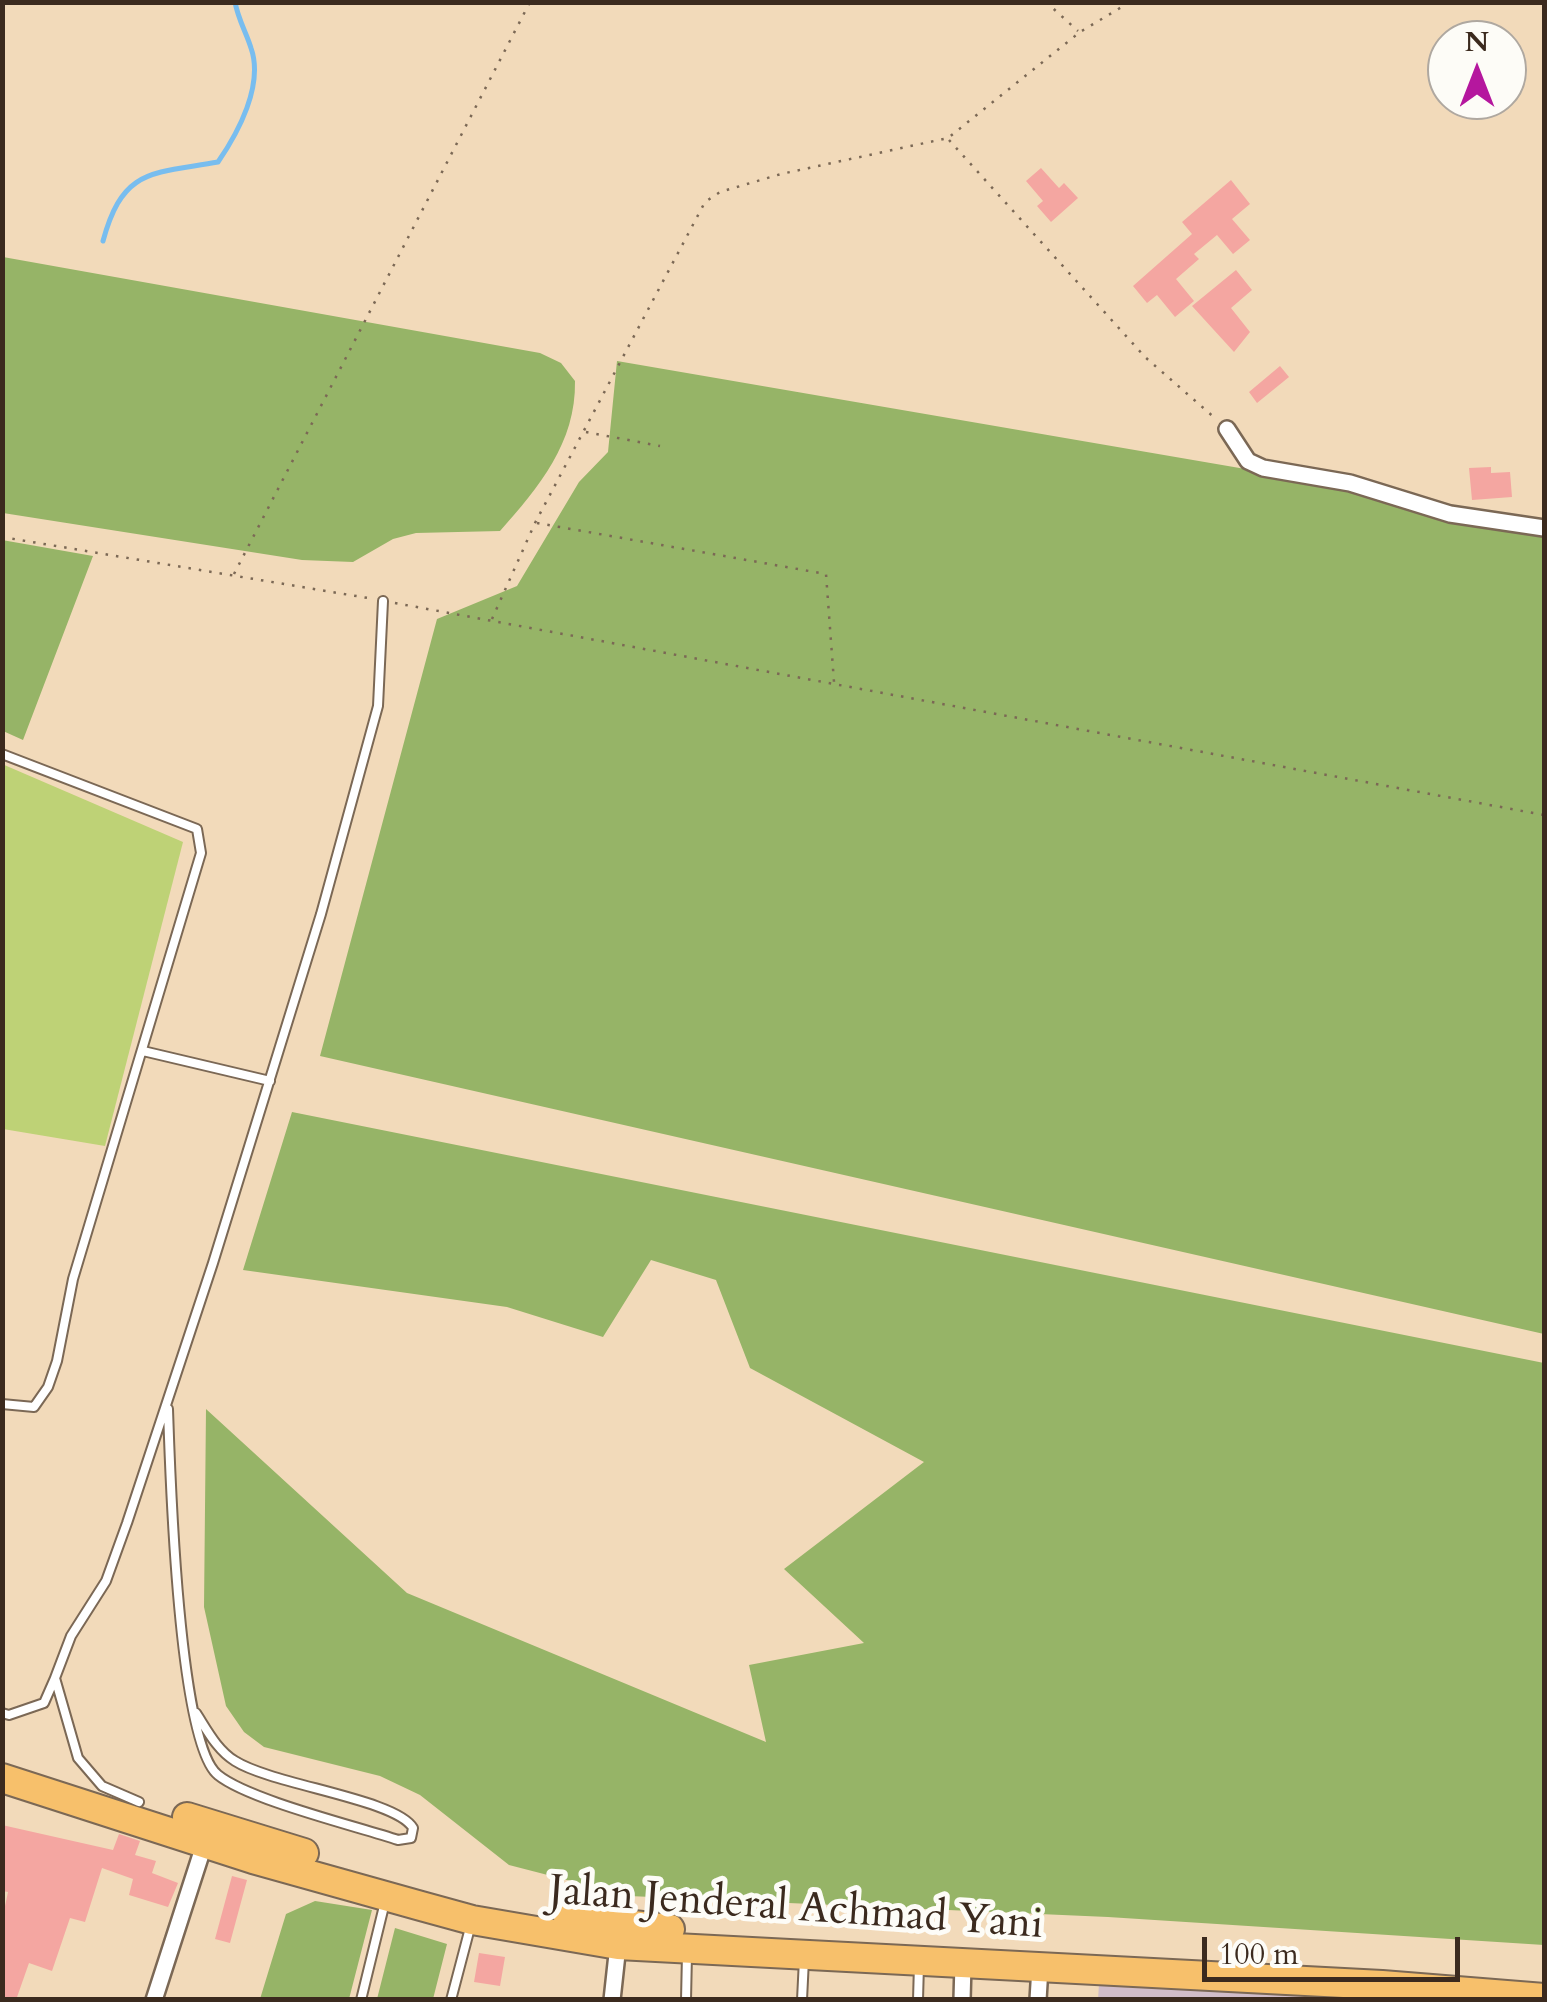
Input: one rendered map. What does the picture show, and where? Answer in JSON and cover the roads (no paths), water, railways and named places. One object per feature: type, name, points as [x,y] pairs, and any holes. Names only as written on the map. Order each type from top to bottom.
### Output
[{"type":"highway","name":"Jalan Jenderal Achmad Yani","points":[[2,1763],[451,1896],[673,1940],[804,1955],[1040,1967],[1320,1991],[1544,1998]]},
{"type":"highway","name":"Jalan Jenderal Achmad Yani","points":[[2,1778],[472,1920],[618,1945],[673,1940],[1544,1982]]},
{"type":"street","points":[[1227,429],[1248,461],[1263,468],[1350,483],[1450,514],[1544,528]]},
{"type":"street","points":[[154,2000],[206,1842]]},
{"type":"street","points":[[612,2000],[618,1945]]},
{"type":"street","points":[[962,2000],[963,1964]]},
{"type":"street","points":[[1038,2000],[1040,1967]]},
{"type":"lane","points":[[2,1714],[9,1716],[44,1702],[71,1636],[106,1581],[168,1403],[363,772],[378,706],[383,601]]},
{"type":"lane","points":[[2,754],[196,829],[202,838],[201,853],[73,1279],[48,1387],[34,1408],[2,1404]]},
{"type":"lane","points":[[143,1051],[270,1081]]},
{"type":"lane","points":[[168,1403],[172,1536],[196,1713],[208,1764],[219,1776],[398,1840],[412,1838],[414,1828],[401,1814],[287,1782],[232,1760],[196,1713]]},
{"type":"lane","points":[[55,1678],[78,1758],[102,1786],[139,1802]]},
{"type":"lane","points":[[360,2000],[386,1896]]},
{"type":"lane","points":[[451,2000],[472,1920]]},
{"type":"lane","points":[[673,1940],[686,2000]]},
{"type":"lane","points":[[802,2000],[804,1955]]},
{"type":"lane","points":[[918,2000],[919,1961]]},
{"type":"waterway","points":[[103,241],[111,217],[131,187],[157,173],[218,162],[233,137],[247,108],[254,77],[251,48],[235,2]]}]
